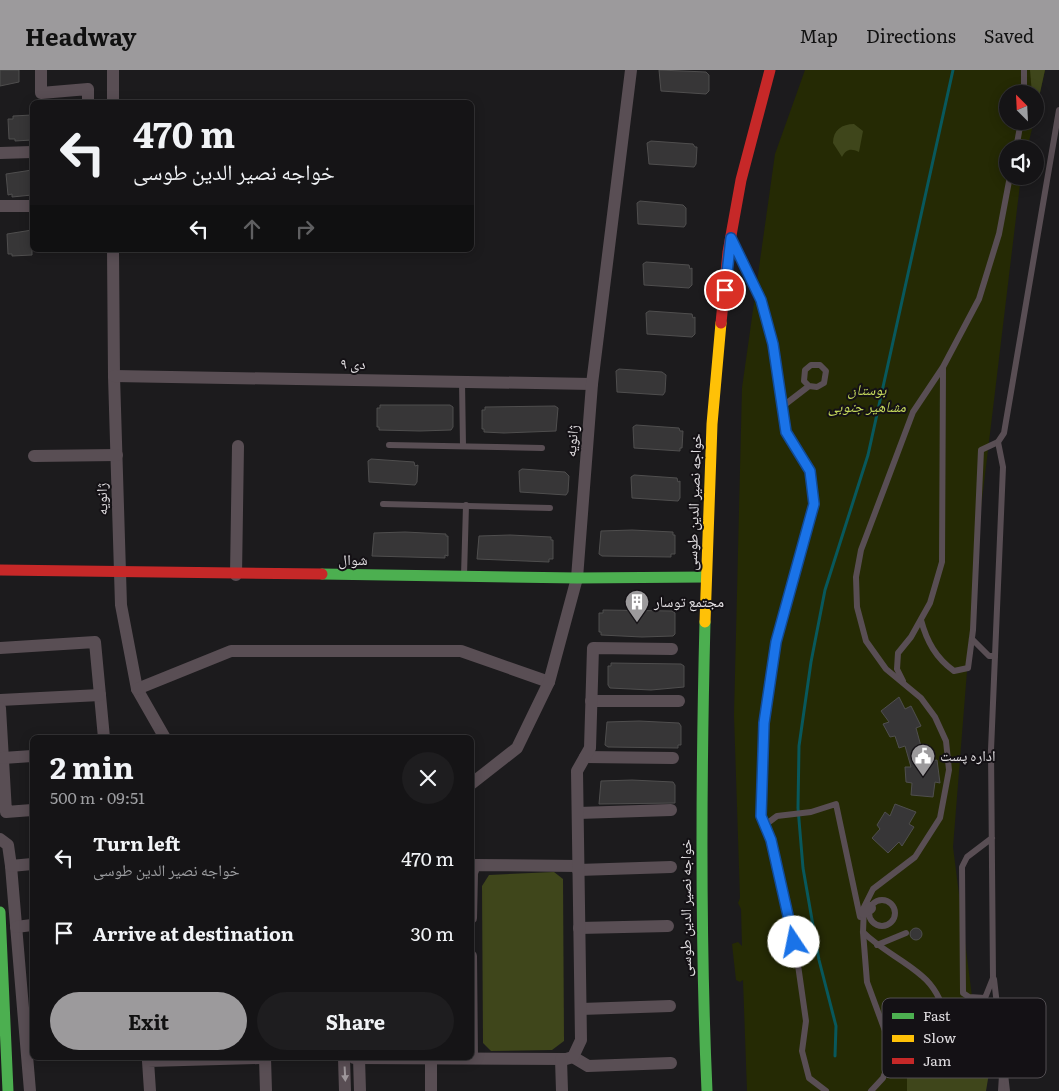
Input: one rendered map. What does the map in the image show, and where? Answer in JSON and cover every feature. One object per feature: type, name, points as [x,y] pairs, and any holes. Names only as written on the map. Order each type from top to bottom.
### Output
[{"type":"street","points":[[40,70],[42,93],[88,89],[88,100]]},
{"type":"street","points":[[113,70],[113,100]]},
{"type":"street","name":"ژانویه","points":[[474,782],[517,748],[549,682],[577,578],[592,384],[631,70]]},
{"type":"street","name":"خواجه نصیر الدین طوسی","points":[[707,1091],[702,978],[701,798],[712,424],[731,238],[742,180],[770,70]]},
{"type":"street","points":[[0,153],[30,152]]},
{"type":"street","points":[[0,206],[30,206]]},
{"type":"street","name":"ژانویه","points":[[113,252],[114,376],[121,606],[137,689],[163,735]]},
{"type":"street","name":"۹ دی","points":[[114,376],[592,384]]},
{"type":"street","points":[[236,575],[238,446]]},
{"type":"street","points":[[34,456],[117,455]]},
{"type":"street","name":"شوال","points":[[0,570],[236,575],[577,578],[706,577]]},
{"type":"street","points":[[0,648],[95,642],[104,735]]},
{"type":"street","points":[[562,1091],[567,1058],[581,1040],[577,771],[590,748],[593,648],[672,649]]},
{"type":"street","points":[[137,689],[231,651],[461,651],[549,682]]},
{"type":"street","points":[[0,700],[100,695]]},
{"type":"street","points":[[591,701],[679,701]]},
{"type":"street","points":[[0,708],[6,812],[30,810]]},
{"type":"street","points":[[3,758],[30,756]]},
{"type":"street","points":[[584,757],[673,758]]},
{"type":"street","points":[[578,813],[671,810]]},
{"type":"street","points":[[0,839],[8,844],[11,866],[30,1091]]},
{"type":"street","points":[[11,866],[30,864]]},
{"type":"street","points":[[474,868],[475,866],[671,867]]},
{"type":"street","points":[[0,912],[8,1091]]},
{"type":"street","points":[[16,926],[30,925]]},
{"type":"street","points":[[580,928],[668,926]]},
{"type":"street","points":[[581,1008],[670,1006]]},
{"type":"street","points":[[474,1058],[567,1058],[588,1066],[670,1063]]},
{"type":"street","points":[[150,1091],[148,1061],[169,1060]]},
{"type":"street","points":[[265,1060],[266,1091]]},
{"type":"street","points":[[344,1060],[346,1091]]},
{"type":"street","points":[[359,1060],[360,1091]]},
{"type":"street","points":[[431,1060],[431,1091]]},
{"type":"lane","points":[[1024,70],[1024,85]]},
{"type":"lane","points":[[921,620],[926,636],[939,661],[954,671],[968,668],[972,639],[982,450],[998,442],[1004,433],[1059,110]]},
{"type":"lane","points":[[863,932],[867,910],[876,901],[890,901],[895,908],[895,918],[885,926],[877,925],[871,920],[867,910],[864,907],[873,889],[916,857],[940,818],[949,770],[946,741],[935,717],[922,698],[886,669],[866,641],[857,607],[856,577],[861,550],[913,412],[943,367],[979,300],[999,234],[1008,185]]},
{"type":"lane","points":[[731,238],[761,300],[773,344],[786,432],[810,471],[814,504],[776,642],[764,723],[761,816],[771,840],[797,958],[806,1021],[802,1051],[809,1078],[826,1091]]},
{"type":"lane","points":[[904,683],[897,669],[898,653],[911,637],[930,603],[942,562],[943,367]]},
{"type":"lane","points":[[462,382],[462,446]]},
{"type":"lane","points":[[783,406],[809,386]]},
{"type":"lane","points":[[996,998],[994,978],[991,750],[1003,467],[998,442]]},
{"type":"lane","points":[[390,445],[542,448]]},
{"type":"lane","points":[[383,504],[550,508]]},
{"type":"lane","points":[[464,576],[466,505]]},
{"type":"lane","points":[[972,639],[989,656],[995,656]]},
{"type":"lane","points":[[765,825],[777,816],[811,812],[836,804],[863,932],[867,982],[882,1023]]},
{"type":"lane","points":[[992,838],[967,857],[962,867],[963,993],[969,997],[985,998],[994,978]]},
{"type":"lane","points":[[863,932],[876,945],[923,976],[939,998]]},
{"type":"lane","points":[[876,945],[906,933]]},
{"type":"lane","points":[[871,1091],[883,1078]]},
{"type":"lane","points":[[1001,1091],[1002,1078]]},
{"type":"lane","points":[[1005,1078],[1007,1091]]},
{"type":"green space","name":"بوستان مشاهیر جنوبی","points":[[805,70],[1045,70],[1042,85],[999,85],[999,130],[1032,130],[1029,140],[999,140],[999,185],[1020,185],[978,533],[953,847],[972,998],[882,998],[882,1078],[982,1078],[984,1091],[747,1091],[743,980],[740,982],[736,980],[732,944],[738,942],[742,946],[741,909],[738,903],[740,898],[734,715],[742,388],[775,154]]},
{"type":"green space","points":[[1030,70],[1045,70],[1042,85],[1031,85]]},
{"type":"green space","points":[[854,124],[863,131],[859,152],[849,150],[842,157],[833,143],[833,138],[836,131],[842,127]]},
{"type":"green space","points":[[554,872],[563,879],[564,1041],[552,1050],[491,1051],[483,1043],[482,886],[489,875]]},
{"type":"green space","points":[[907,1078],[988,1078],[986,1091],[907,1091]]},
{"type":"building","points":[[0,70],[19,70],[19,82],[0,86]]},
{"type":"building","points":[[659,70],[706,72],[709,75],[709,91],[706,94],[661,91]]},
{"type":"building","points":[[30,115],[30,140],[15,141],[15,139],[9,139],[8,119],[13,119],[13,116]]},
{"type":"building","points":[[651,141],[693,144],[697,147],[696,164],[694,167],[649,164],[647,143]]},
{"type":"building","points":[[30,170],[30,195],[12,197],[12,194],[8,195],[6,174]]},
{"type":"building","points":[[640,201],[683,205],[686,208],[686,224],[684,227],[638,224],[637,203]]},
{"type":"building","points":[[30,230],[30,252],[32,252],[32,255],[12,256],[12,254],[8,254],[7,234]]},
{"type":"building","points":[[646,262],[689,265],[690,269],[692,268],[692,285],[689,288],[644,285],[643,264]]},
{"type":"building","points":[[649,311],[692,314],[693,318],[695,317],[695,334],[692,337],[647,334],[646,313]]},
{"type":"building","points":[[619,369],[662,372],[666,375],[665,392],[663,395],[617,392],[616,371]]},
{"type":"building","points":[[380,405],[450,405],[453,407],[453,427],[451,430],[379,430],[379,427],[377,427],[377,408],[380,408]]},
{"type":"building","points":[[555,406],[558,408],[556,431],[504,433],[484,432],[484,429],[482,429],[482,410],[485,410],[485,407]]},
{"type":"building","points":[[636,425],[679,428],[680,431],[683,431],[682,448],[680,448],[680,451],[634,448],[633,427]]},
{"type":"building","points":[[371,459],[414,462],[415,466],[418,465],[417,482],[415,485],[369,482],[368,461]]},
{"type":"building","points":[[522,469],[565,472],[569,476],[568,492],[566,495],[520,492],[519,471]]},
{"type":"building","points":[[634,475],[677,478],[678,482],[680,481],[680,498],[678,501],[632,498],[631,477]]},
{"type":"building","name":"مجتمع توسار","points":[[601,531],[673,532],[673,535],[675,535],[675,554],[671,554],[671,557],[602,556],[599,554]]},
{"type":"building","points":[[374,533],[446,534],[448,536],[448,556],[445,555],[445,558],[372,556]]},
{"type":"building","points":[[479,536],[551,537],[551,540],[553,540],[553,559],[549,559],[549,562],[477,559]]},
{"type":"building","name":"مجتمع توسار","points":[[603,610],[672,611],[675,613],[675,634],[673,636],[642,637],[601,635],[601,632],[599,632],[599,613],[603,613]]},
{"type":"building","points":[[611,663],[681,664],[684,666],[684,687],[651,690],[610,688],[608,685],[608,666],[611,666]]},
{"type":"building","points":[[899,697],[905,709],[911,706],[921,726],[916,728],[922,750],[929,747],[931,761],[937,760],[940,783],[935,782],[933,797],[911,795],[912,783],[906,782],[905,767],[911,767],[905,746],[899,748],[895,736],[890,737],[883,724],[889,722],[881,711]]},
{"type":"building","points":[[607,722],[679,723],[681,726],[681,745],[678,745],[678,748],[608,747],[605,745]]},
{"type":"building","points":[[601,781],[673,782],[675,785],[675,803],[599,804]]},
{"type":"building","points":[[895,804],[916,812],[909,824],[914,827],[902,846],[899,842],[888,853],[872,838],[880,829],[877,825],[885,812],[890,816]]},
{"type":"building","points":[[916,928],[922,934],[916,940],[910,934]]},
{"type":"waterway","points":[[835,1056],[836,1026],[819,960],[803,868],[798,808],[799,746],[811,662],[825,590],[868,455],[953,70]]},
{"type":"traffic: fast","points":[[322,574],[577,578],[706,577]]},
{"type":"traffic: fast","points":[[705,622],[702,857],[707,1091]]},
{"type":"traffic: fast","points":[[0,912],[8,1091]]},
{"type":"traffic: slow","points":[[705,622],[712,424],[721,323]]},
{"type":"traffic: jam","points":[[721,323],[728,252],[741,180],[770,70]]},
{"type":"traffic: jam","points":[[0,570],[322,574]]},
{"type":"place","name":"مجتمع توسار","points":[[637,623]]},
{"type":"place","name":"اداره پست","points":[[923,777]]},
{"type":"route","points":[[725,290],[731,238],[761,300],[773,344],[786,432],[810,471],[814,504],[776,642],[764,723],[761,816],[771,840],[794,942]]}]
